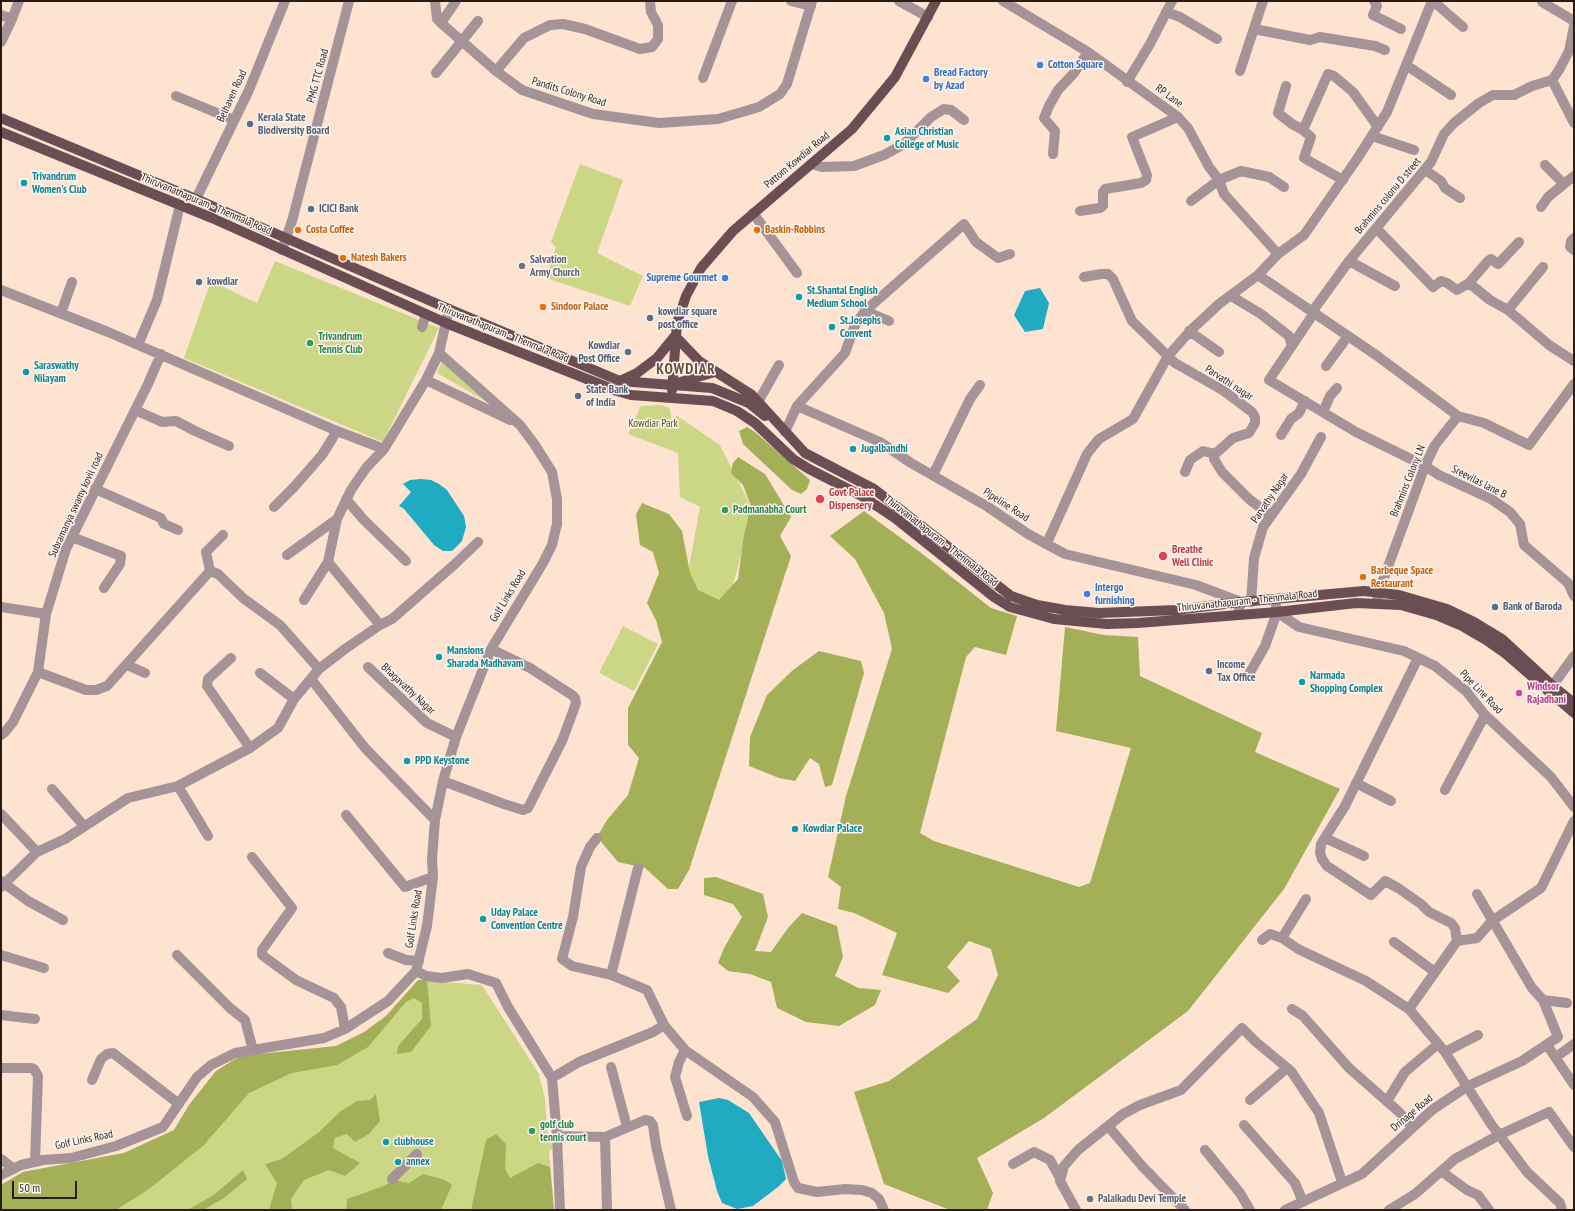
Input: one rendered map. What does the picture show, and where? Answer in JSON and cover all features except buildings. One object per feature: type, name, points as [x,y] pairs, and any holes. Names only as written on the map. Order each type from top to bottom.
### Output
[{"type":"main road","name":"Pattom Kowdiar Road","points":[[673,398],[671,384],[676,336],[686,296],[701,268],[733,231],[852,129],[877,100],[907,58],[936,1]]},
{"type":"main road","points":[[1,118],[196,198],[449,309],[620,381],[712,388],[732,395],[749,403],[785,432]]},
{"type":"main road","name":"Thiruvanathapuram - Thenmala Road","points":[[1,132],[180,205],[446,323],[617,391],[631,395],[713,401],[737,411],[755,423],[793,458],[809,469],[862,496],[895,518],[994,597],[1010,607],[1054,619],[1107,624],[1277,612],[1326,605],[1377,602],[1401,604],[1436,615],[1462,626],[1506,654],[1551,690],[1574,713]]},
{"type":"main road","points":[[620,381],[637,373],[656,358],[676,336],[690,353],[715,372],[744,388],[805,453],[874,489],[1011,596],[1037,605],[1065,610],[1099,613],[1176,610],[1241,602],[1338,593],[1379,591],[1418,599],[1447,609],[1474,622],[1502,639],[1551,690],[1574,703]]},
{"type":"main road","points":[[671,384],[715,372]]},
{"type":"street","points":[[1,42],[19,1]]},
{"type":"street","name":"Belhaven Road","points":[[196,198],[255,75],[285,1]]},
{"type":"street","name":"PMG TTC Road","points":[[282,250],[292,221],[349,1]]},
{"type":"street","points":[[435,1],[437,18],[441,23],[456,1]]},
{"type":"street","points":[[496,71],[524,38],[550,25],[563,24],[585,29],[640,49],[652,46],[658,39],[658,26],[651,12],[650,1]]},
{"type":"street","points":[[703,78],[732,1]]},
{"type":"street","points":[[791,1],[811,4]]},
{"type":"street","points":[[899,1],[928,17]]},
{"type":"street","name":"RP Lane","points":[[1003,1],[1088,52],[1127,82],[1178,117],[1188,128],[1209,167],[1219,180],[1224,194],[1278,254]]},
{"type":"street","points":[[1127,82],[1150,44],[1172,1]]},
{"type":"street","points":[[1240,71],[1263,1]]},
{"type":"street","points":[[1374,1],[1377,6],[1373,15],[1401,29]]},
{"type":"street","points":[[1047,543],[1087,454],[1100,439],[1133,419],[1168,356],[1189,331],[1258,275],[1278,254],[1304,235],[1343,180],[1387,112],[1432,1],[1463,27]]},
{"type":"street","points":[[1542,2],[1574,20]]},
{"type":"street","name":"Pandits Colony Road","points":[[441,23],[496,71],[522,90],[593,114],[660,123],[718,119],[759,107],[780,94],[787,84],[811,4]]},
{"type":"street","points":[[1166,12],[1217,38]]},
{"type":"street","points":[[1,15],[12,19]]},
{"type":"street","points":[[436,73],[478,21]]},
{"type":"street","points":[[1574,26],[1569,51],[1552,80],[1574,123]]},
{"type":"street","points":[[1254,29],[1310,40],[1320,37],[1375,46],[1385,50]]},
{"type":"street","points":[[1053,154],[1056,131],[1044,118],[1048,106],[1058,90],[1074,73],[1088,52]]},
{"type":"street","points":[[1406,65],[1451,95]]},
{"type":"street","points":[[1304,130],[1328,74],[1334,76],[1353,92],[1378,127]]},
{"type":"street","name":"Brahmins colonu D street","points":[[1305,401],[1269,380],[1313,312],[1349,261],[1431,162],[1444,134],[1462,116],[1479,103],[1493,95],[1514,95],[1532,86],[1552,80]]},
{"type":"street","points":[[1286,86],[1278,113],[1292,124],[1304,130],[1311,138],[1304,158],[1343,180]]},
{"type":"street","points":[[176,96],[234,120]]},
{"type":"street","points":[[811,164],[822,167],[854,166],[884,155],[904,144],[931,117],[944,109],[951,110],[964,120]]},
{"type":"street","points":[[1080,211],[1100,208],[1103,206],[1103,192],[1106,189],[1141,183],[1146,180],[1147,174],[1132,137],[1178,117]]},
{"type":"street","points":[[1372,136],[1414,150]]},
{"type":"street","points":[[1545,165],[1564,184]]},
{"type":"street","points":[[1425,170],[1440,181],[1445,188],[1460,198]]},
{"type":"street","points":[[1191,201],[1219,180],[1241,171],[1269,177],[1284,187]]},
{"type":"street","points":[[1542,208],[1548,197],[1574,176]]},
{"type":"street","points":[[138,346],[157,300],[180,205]]},
{"type":"street","points":[[753,213],[797,273]]},
{"type":"street","points":[[785,432],[797,406],[845,353],[855,325],[865,311],[964,224],[976,242],[998,258],[1010,254]]},
{"type":"street","points":[[1377,229],[1433,287],[1441,281],[1457,290],[1469,283],[1491,259],[1498,264],[1519,242]]},
{"type":"street","points":[[1574,238],[1571,241],[1570,247],[1574,250]]},
{"type":"street","points":[[1349,261],[1395,286]]},
{"type":"street","points":[[1508,310],[1543,267]]},
{"type":"street","points":[[1084,277],[1108,274],[1113,279],[1132,321],[1168,356]]},
{"type":"street","points":[[1258,275],[1348,336],[1458,416],[1484,423],[1530,445],[1574,384]]},
{"type":"street","points":[[61,313],[72,282]]},
{"type":"street","points":[[1469,283],[1490,300],[1508,310],[1549,345],[1574,360]]},
{"type":"street","points":[[1,290],[161,354],[337,431],[384,449]]},
{"type":"street","points":[[1231,296],[1261,314],[1289,336],[1292,346]]},
{"type":"street","points":[[304,600],[328,562],[337,519],[346,499],[366,468],[384,449],[426,380],[439,353],[449,309]]},
{"type":"street","points":[[865,311],[889,321]]},
{"type":"street","points":[[422,327],[426,314]]},
{"type":"street","points":[[1189,331],[1219,352]]},
{"type":"street","points":[[1326,366],[1348,336]]},
{"type":"street","name":"Golf Links Road","points":[[1,1175],[35,1162],[71,1158],[116,1146],[163,1127],[197,1077],[211,1065],[235,1053],[324,1038],[345,1029],[388,1001],[418,966],[427,926],[433,876],[432,859],[435,820],[443,781],[456,737],[491,648],[543,563],[552,545],[557,524],[557,499],[552,472],[520,425],[439,353]]},
{"type":"street","name":"Subramanya swamy kovil road","points":[[1,735],[13,722],[38,672],[46,614],[52,591],[72,537],[161,354]]},
{"type":"street","name":"Parvathi nagar","points":[[1168,356],[1179,366],[1224,391],[1252,412],[1256,418],[1255,423],[1249,433],[1233,438],[1215,454]]},
{"type":"street","points":[[758,402],[779,366]]},
{"type":"street","points":[[426,380],[520,425]]},
{"type":"street","points":[[933,475],[970,399],[980,385]]},
{"type":"street","points":[[1323,412],[1330,396],[1337,388]]},
{"type":"street","points":[[1281,435],[1290,419],[1299,414],[1305,401]]},
{"type":"street","name":"Sreevilas lane B","points":[[1305,401],[1362,436],[1425,466],[1439,475],[1491,499],[1510,512],[1520,524],[1524,545],[1568,583],[1574,596]]},
{"type":"street","name":"Pipeline Road","points":[[797,406],[880,442],[911,463],[988,507],[1028,534],[1065,554],[1196,585],[1241,602]]},
{"type":"street","points":[[135,410],[162,422],[176,420],[195,431],[229,446]]},
{"type":"street","name":"Brahmins Colony LN","points":[[1377,602],[1379,591],[1425,466],[1435,445],[1458,416]]},
{"type":"street","points":[[274,507],[294,488],[322,455],[337,431]]},
{"type":"street","name":"Parvathy Nagar","points":[[1251,602],[1256,552],[1263,527],[1301,474],[1321,437]]},
{"type":"street","points":[[1185,472],[1190,460],[1204,451],[1215,454],[1214,459],[1222,472],[1249,499],[1271,516]]},
{"type":"street","points":[[95,489],[161,518],[164,524],[178,530]]},
{"type":"street","points":[[346,499],[406,561]]},
{"type":"street","points":[[287,555],[337,519]]},
{"type":"street","points":[[210,571],[206,552],[223,535]]},
{"type":"street","points":[[72,537],[121,556],[120,564],[104,588]]},
{"type":"street","points":[[63,920],[28,901],[2,884],[37,852],[65,839],[128,798],[178,786],[250,748],[278,728],[294,698],[319,669],[380,625],[392,620],[478,542]]},
{"type":"street","points":[[328,562],[380,625]]},
{"type":"street","points":[[38,672],[86,690],[96,690],[107,686],[210,571]]},
{"type":"street","points":[[210,571],[218,574],[243,598],[280,625],[319,669]]},
{"type":"street","points":[[1248,676],[1265,646],[1277,612],[1275,600]]},
{"type":"street","points":[[1238,614],[1241,602]]},
{"type":"street","points":[[1,607],[46,614]]},
{"type":"street","name":"Pipe Line Road","points":[[1277,612],[1299,627],[1404,651],[1435,666],[1466,691],[1485,715],[1551,777],[1574,807]]},
{"type":"street","points":[[443,781],[504,804],[524,810],[528,808],[562,741],[576,703],[575,698],[572,695],[530,668],[491,648]]},
{"type":"street","points":[[1551,690],[1574,656]]},
{"type":"street","points":[[231,658],[208,679],[208,686],[250,748]]},
{"type":"street","points":[[1409,1009],[1457,941],[1455,928],[1451,923],[1429,912],[1421,904],[1398,888],[1385,882],[1371,895],[1328,866],[1322,859],[1320,853],[1321,844],[1345,806],[1418,658]]},
{"type":"street","points":[[127,665],[145,673]]},
{"type":"street","name":"Bhagavathy Nagar","points":[[368,667],[427,723],[456,737]]},
{"type":"street","points":[[260,673],[294,698]]},
{"type":"street","points":[[311,679],[365,748],[435,820]]},
{"type":"street","points":[[1445,790],[1485,715]]},
{"type":"street","points":[[1356,784],[1391,801]]},
{"type":"street","points":[[178,786],[208,836]]},
{"type":"street","points":[[52,789],[84,826]]},
{"type":"street","points":[[1,814],[37,852]]},
{"type":"street","points":[[346,815],[405,887],[433,876]]},
{"type":"street","points":[[1457,941],[1477,938],[1492,921],[1541,888],[1574,821]]},
{"type":"street","points":[[597,838],[590,847],[581,867],[572,917],[562,959],[572,966],[611,975],[647,990],[664,1025],[685,1050],[753,1097],[775,1122],[794,1182],[798,1188],[817,1192],[845,1189],[862,1190],[872,1193],[879,1199],[884,1210]]},
{"type":"street","points":[[1325,838],[1364,856]]},
{"type":"street","points":[[252,856],[292,908],[262,950],[262,955],[296,980],[334,998],[341,1007],[345,1029]]},
{"type":"street","points":[[611,975],[638,868]]},
{"type":"street","points":[[1477,894],[1532,988],[1543,1000],[1567,1003]]},
{"type":"street","points":[[1282,938],[1306,899]]},
{"type":"street","points":[[1262,940],[1270,934],[1282,938],[1298,949],[1366,981],[1409,1009],[1441,1048],[1468,1086],[1499,1135],[1527,1172],[1560,1203],[1562,1210]]},
{"type":"street","points":[[1394,942],[1435,972]]},
{"type":"street","points":[[388,953],[418,966],[426,976],[442,978],[468,974],[496,983],[508,1007],[552,1078],[557,1136],[560,1210]]},
{"type":"street","points":[[1,955],[44,968]]},
{"type":"street","points":[[177,955],[230,1008],[245,1020],[253,1050]]},
{"type":"street","name":"Drinage Road","points":[[1285,1210],[1342,1182],[1362,1174],[1432,1110],[1468,1086],[1522,1061],[1558,1037],[1543,1000]]},
{"type":"street","points":[[1292,1010],[1303,1016],[1349,1068],[1409,1123],[1411,1128]]},
{"type":"street","points":[[1,1015],[35,1019]]},
{"type":"street","points":[[552,1078],[579,1062],[617,1045],[653,1032],[664,1025]]},
{"type":"street","points":[[1060,1178],[1064,1166],[1078,1150],[1123,1114],[1140,1105],[1181,1090],[1242,1028],[1256,1042],[1291,1071],[1319,1113],[1342,1182]]},
{"type":"street","points":[[1386,1101],[1405,1072],[1441,1048],[1478,1036]]},
{"type":"street","points":[[1556,1057],[1574,1044]]},
{"type":"street","points":[[1547,1045],[1574,1085]]},
{"type":"street","points":[[685,1050],[679,1062],[675,1077],[688,1116]]},
{"type":"street","points":[[92,1080],[101,1059],[107,1054],[113,1053],[179,1104]]},
{"type":"street","points":[[611,1067],[627,1128]]},
{"type":"street","points":[[1,1068],[31,1068],[34,1069],[38,1076],[35,1162]]},
{"type":"street","points":[[1250,1100],[1287,1068]]},
{"type":"street","points":[[1395,1209],[1455,1160],[1499,1135],[1549,1112],[1574,1148]]},
{"type":"street","points":[[557,1136],[605,1137],[645,1120],[650,1121],[653,1125],[671,1210]]},
{"type":"street","points":[[1244,1125],[1295,1183],[1303,1202]]},
{"type":"street","points":[[1108,1126],[1142,1166],[1185,1210]]},
{"type":"street","points":[[605,1137],[607,1210]]},
{"type":"street","points":[[1205,1150],[1240,1193],[1250,1210]]},
{"type":"street","points":[[1013,1164],[1034,1152],[1050,1160],[1076,1210]]},
{"type":"street","points":[[392,1179],[417,1154]]},
{"type":"street","points":[[1,1159],[14,1169]]},
{"type":"street","points":[[1441,1171],[1478,1196],[1489,1210]]},
{"type":"green space","points":[[580,164],[623,180],[597,253],[643,276],[630,306],[546,278],[556,247],[551,242]]},
{"type":"green space","name":"Trivandrum Tennis Club","points":[[275,261],[439,328],[383,442],[184,358],[211,281],[257,303]]},
{"type":"green space","points":[[442,361],[492,405],[437,373]]},
{"type":"green space","name":"Padmanabha Court","points":[[661,405],[670,408],[672,426],[676,427],[676,415],[720,445],[749,503],[752,514],[727,608],[684,595],[700,507],[680,497],[678,453],[628,434],[641,406]]},
{"type":"green space","points":[[747,427],[755,432],[810,480],[807,489],[801,494],[792,490],[743,444],[739,431]]},
{"type":"green space","points":[[738,457],[765,474],[791,517],[780,536],[791,556],[689,870],[678,889],[668,889],[645,868],[618,862],[597,837],[607,820],[628,795],[639,758],[628,745],[628,708],[662,642],[656,620],[647,603],[659,573],[653,552],[640,545],[636,514],[642,503],[669,514],[682,531],[690,573],[698,590],[719,600],[738,579],[744,535],[751,506],[743,485],[731,473],[733,463]]},
{"type":"green space","points":[[864,511],[920,552],[991,608],[1017,616],[1006,655],[975,647],[966,657],[920,833],[934,841],[1079,887],[1090,883],[1131,748],[1056,731],[1065,627],[1104,635],[1138,637],[1140,676],[1262,733],[1255,752],[1340,789],[1284,889],[1188,1011],[1044,1118],[977,1158],[993,1193],[987,1210],[950,1210],[884,1184],[854,1092],[889,1081],[977,1019],[998,975],[991,949],[969,941],[947,967],[960,981],[948,993],[882,975],[897,933],[854,913],[838,909],[841,887],[828,877],[846,796],[892,649],[884,613],[855,559],[830,536]]},
{"type":"green space","points":[[623,626],[658,644],[634,691],[599,673]]},
{"type":"green space","points":[[819,651],[861,661],[864,673],[832,785],[825,787],[819,764],[810,758],[795,781],[779,778],[749,766],[750,737],[767,695],[793,670]]},
{"type":"green space","points":[[716,877],[763,894],[768,917],[755,951],[771,952],[788,928],[802,913],[837,926],[843,957],[835,976],[858,988],[881,990],[875,1005],[839,1026],[806,1022],[777,1008],[771,982],[750,974],[728,971],[718,963],[724,948],[742,917],[733,904],[704,895],[704,878]]},
{"type":"green space","points":[[418,980],[482,985],[539,1074],[545,1099],[547,1130],[553,1149],[549,1150],[554,1210],[1,1210],[1,1185],[23,1172],[124,1153],[174,1130],[189,1105],[216,1071],[240,1056],[336,1046],[364,1033],[386,1016]]},
{"type":"green space","points":[[418,980],[427,980],[431,1026],[411,1052],[397,1054],[398,1046],[422,1019],[422,1003],[414,998],[406,1002],[368,1047],[337,1065],[292,1073],[249,1093],[204,1145],[149,1189],[116,1210],[1,1210],[1,1185],[23,1172],[124,1153],[174,1130],[189,1105],[216,1071],[240,1056],[336,1046],[364,1032],[386,1016]]},
{"type":"green space","points":[[376,1094],[380,1121],[369,1134],[355,1142],[347,1134],[335,1138],[333,1148],[360,1163],[345,1176],[329,1170],[304,1180],[291,1199],[292,1210],[269,1210],[277,1183],[265,1164],[282,1159],[319,1132],[341,1111],[357,1101],[370,1100]]},
{"type":"green space","points":[[496,1134],[506,1144],[505,1169],[510,1178],[538,1163],[550,1167],[554,1210],[471,1210],[486,1140]]},
{"type":"green space","points":[[243,1170],[247,1179],[224,1198],[203,1210],[188,1210],[215,1194]]},
{"type":"green space","points":[[423,1174],[445,1180],[452,1185],[441,1210],[346,1210],[347,1199],[384,1186],[393,1180],[409,1183]]},
{"type":"water","points":[[1040,288],[1049,303],[1043,329],[1025,332],[1014,315],[1025,291]]},
{"type":"water","points":[[410,480],[431,480],[447,490],[464,516],[466,527],[462,541],[452,551],[443,551],[434,545],[404,509],[399,506],[411,492],[403,484]]},
{"type":"water","points":[[719,1098],[728,1100],[749,1113],[782,1161],[786,1179],[753,1206],[737,1209],[722,1203],[717,1191],[708,1156],[699,1102]]},
{"type":"place","name":"Cotton Square","points":[[1040,65]]},
{"type":"place","name":"Bread Factory by Azad","points":[[926,79]]},
{"type":"place","name":"Kerala State Biodiversity Board","points":[[250,124]]},
{"type":"place","name":"Asian Christian College of Music","points":[[887,138]]},
{"type":"place","name":"Trivandrum Women's Club","points":[[24,183]]},
{"type":"place","name":"ICICI Bank","points":[[311,209]]},
{"type":"place","name":"Costa Coffee","points":[[298,230]]},
{"type":"place","name":"Baskin-Robbins","points":[[757,230]]},
{"type":"place","name":"Natesh Bakers","points":[[343,258]]},
{"type":"place","name":"Salvation Army Church","points":[[522,266]]},
{"type":"place","name":"Supreme Gourmet","points":[[725,278]]},
{"type":"place","name":"kowdiar","points":[[199,282]]},
{"type":"place","name":"St.Shantal English Medium School","points":[[799,297]]},
{"type":"place","name":"Sindoor Palace","points":[[543,307]]},
{"type":"place","name":"kowdiar square post office","points":[[650,318]]},
{"type":"place","name":"St.Josephs Convent","points":[[832,327]]},
{"type":"place","name":"Trivandrum Tennis Club","points":[[310,343]]},
{"type":"place","name":"Kowdiar Post Office","points":[[628,352]]},
{"type":"place","name":"Saraswathy Nilayam","points":[[26,372]]},
{"type":"place","name":"State Bank of India","points":[[578,396]]},
{"type":"place","name":"Jugalbandhi","points":[[853,449]]},
{"type":"place","name":"Govt Palace Dispensery","points":[[820,499]]},
{"type":"place","name":"Padmanabha Court","points":[[725,510]]},
{"type":"place","name":"Breathe Well Clinic","points":[[1163,556]]},
{"type":"place","name":"Barbeque Space Restaurant","points":[[1363,577]]},
{"type":"place","name":"Intergo furnishing","points":[[1087,594]]},
{"type":"place","name":"Bank of Baroda","points":[[1495,607]]},
{"type":"place","name":"Mansions Sharada Madhavam","points":[[439,657]]},
{"type":"place","name":"Income Tax Office","points":[[1209,671]]},
{"type":"place","name":"Narmada Shopping Complex","points":[[1302,682]]},
{"type":"place","name":"Windsor Rajadhani","points":[[1519,693]]},
{"type":"place","name":"PPD Keystone","points":[[407,761]]},
{"type":"place","name":"Kowdiar Palace","points":[[795,829]]},
{"type":"place","name":"Uday Palace Convention Centre","points":[[483,919]]},
{"type":"place","name":"golf club tennis court","points":[[532,1131]]},
{"type":"place","name":"clubhouse","points":[[386,1142]]},
{"type":"place","name":"annex","points":[[398,1162]]},
{"type":"place","name":"Palaikadu Devi Temple","points":[[1090,1199]]},
{"type":"district","name":"KOWDIAR","points":[[686,370]]},
{"type":"park label","name":"Kowdiar Park","points":[[653,424]]}]
